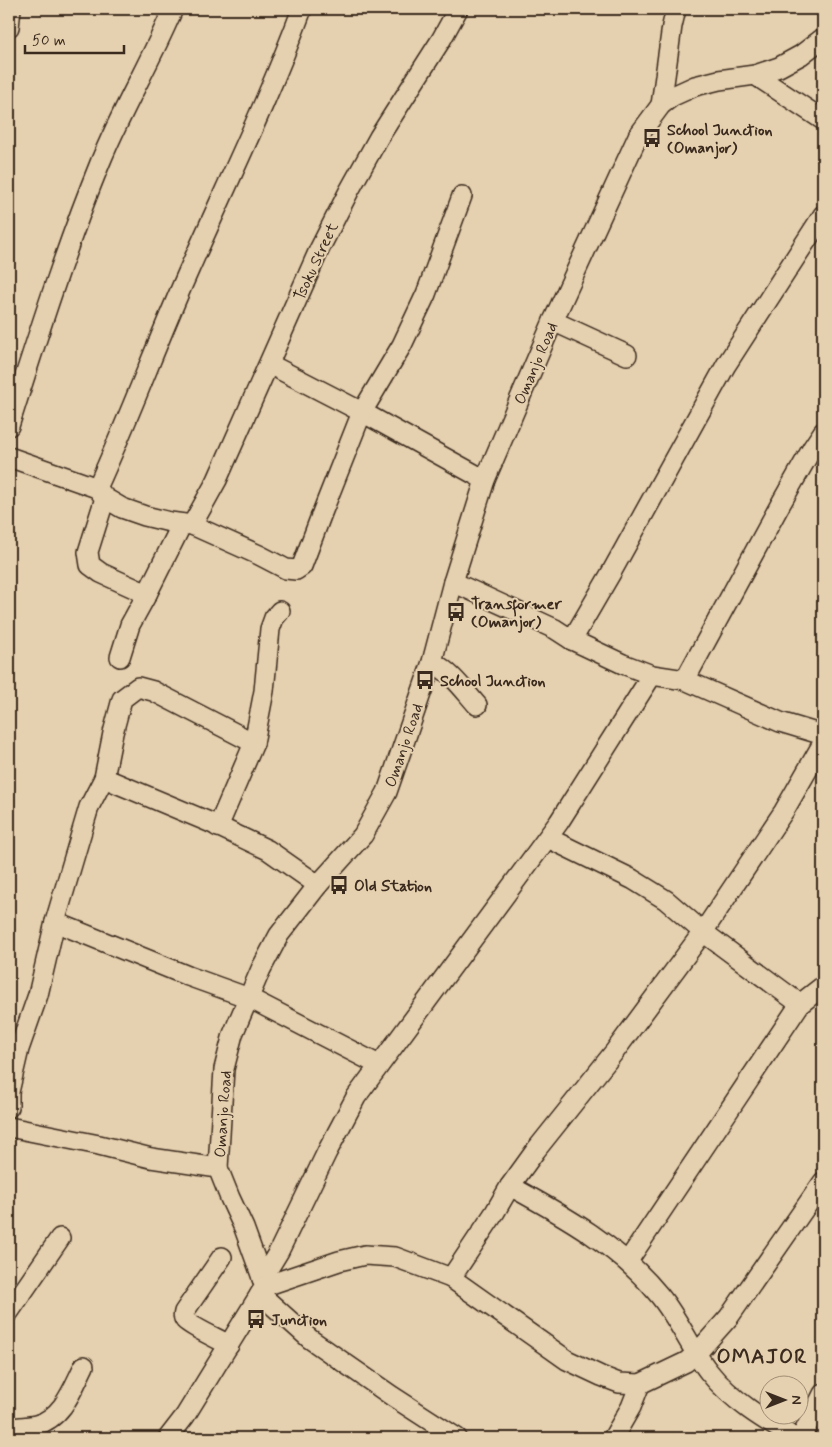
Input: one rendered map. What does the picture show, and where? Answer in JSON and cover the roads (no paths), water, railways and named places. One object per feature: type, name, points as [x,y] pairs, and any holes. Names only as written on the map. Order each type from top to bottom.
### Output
[{"type":"street","points":[[9,28],[11,9]]},
{"type":"street","points":[[9,426],[50,299],[100,162],[173,9]]},
{"type":"street","points":[[147,594],[101,574],[90,565],[88,552],[101,493],[166,322],[283,60],[302,9]]},
{"type":"street","name":"Tsoku Street","points":[[120,656],[130,625],[187,524],[216,480],[315,258],[349,191],[379,137],[441,40],[458,9]]},
{"type":"street","points":[[661,105],[676,9]]},
{"type":"street","name":"Omanjo Road","points":[[262,1286],[244,1228],[218,1168],[224,1069],[233,1034],[261,969],[279,935],[318,885],[363,836],[387,792],[432,662],[453,582],[485,480],[553,321],[638,136],[661,105],[673,96],[695,86],[719,80],[755,75],[779,67],[800,55],[823,38]]},
{"type":"street","points":[[755,75],[823,120]]},
{"type":"street","points":[[9,457],[101,493],[122,508],[145,516],[187,524],[259,555],[286,569],[296,570],[302,566],[362,412],[402,345],[426,294],[462,196]]},
{"type":"street","points":[[572,640],[726,365],[823,215]]},
{"type":"street","points":[[553,321],[628,355]]},
{"type":"street","points":[[269,364],[362,412],[485,480]]},
{"type":"street","points":[[685,680],[799,472],[823,432]]},
{"type":"street","points":[[453,582],[555,629],[572,640],[624,664],[652,675],[685,680],[780,722],[823,734]]},
{"type":"street","points":[[218,827],[254,743],[264,691],[270,629],[274,618],[280,611]]},
{"type":"street","points":[[432,662],[443,668],[454,678],[477,705]]},
{"type":"street","points":[[168,1438],[185,1416],[230,1345],[262,1286],[356,1097],[548,838],[652,675]]},
{"type":"street","points":[[9,1107],[9,1092],[19,1049],[38,996],[55,922],[89,807],[104,778],[112,733],[122,699],[138,687],[153,691],[254,743]]},
{"type":"street","points":[[452,1278],[510,1186],[564,1114],[615,1052],[703,932],[784,811],[823,743]]},
{"type":"street","points":[[104,778],[268,850],[318,885]]},
{"type":"street","points":[[548,838],[632,878],[666,900],[703,932],[800,1004]]},
{"type":"street","points":[[55,922],[188,976],[249,998],[379,1065]]},
{"type":"street","points":[[628,1261],[800,1004],[823,986]]},
{"type":"street","points":[[9,1126],[151,1158],[218,1168]]},
{"type":"street","points":[[262,1286],[322,1266],[365,1256],[395,1257],[452,1278],[567,1360],[619,1383],[640,1384],[686,1362],[697,1353],[729,1317],[823,1182]]},
{"type":"street","points":[[510,1186],[574,1221],[628,1261],[660,1295],[707,1370],[719,1384],[740,1403],[795,1438]]},
{"type":"street","points":[[9,1312],[60,1238]]},
{"type":"street","points":[[222,1257],[183,1316],[194,1326],[230,1345]]},
{"type":"street","points":[[262,1286],[310,1339],[456,1438]]},
{"type":"street","points":[[9,1428],[38,1425],[51,1418],[65,1404],[84,1366]]},
{"type":"street","points":[[612,1438],[631,1407],[640,1384]]},
{"type":"street","points":[[801,1438],[823,1394]]},
{"type":"place","name":"School Junction (Omanjor)","points":[[652,138]]},
{"type":"place","name":"Transformer (Omanjor)","points":[[456,612]]},
{"type":"place","name":"School Junction","points":[[425,680]]},
{"type":"place","name":"Old Station","points":[[339,885]]},
{"type":"place","name":"Junction","points":[[256,1319]]},
{"type":"district","name":"OMAJOR","points":[[762,1356]]}]
